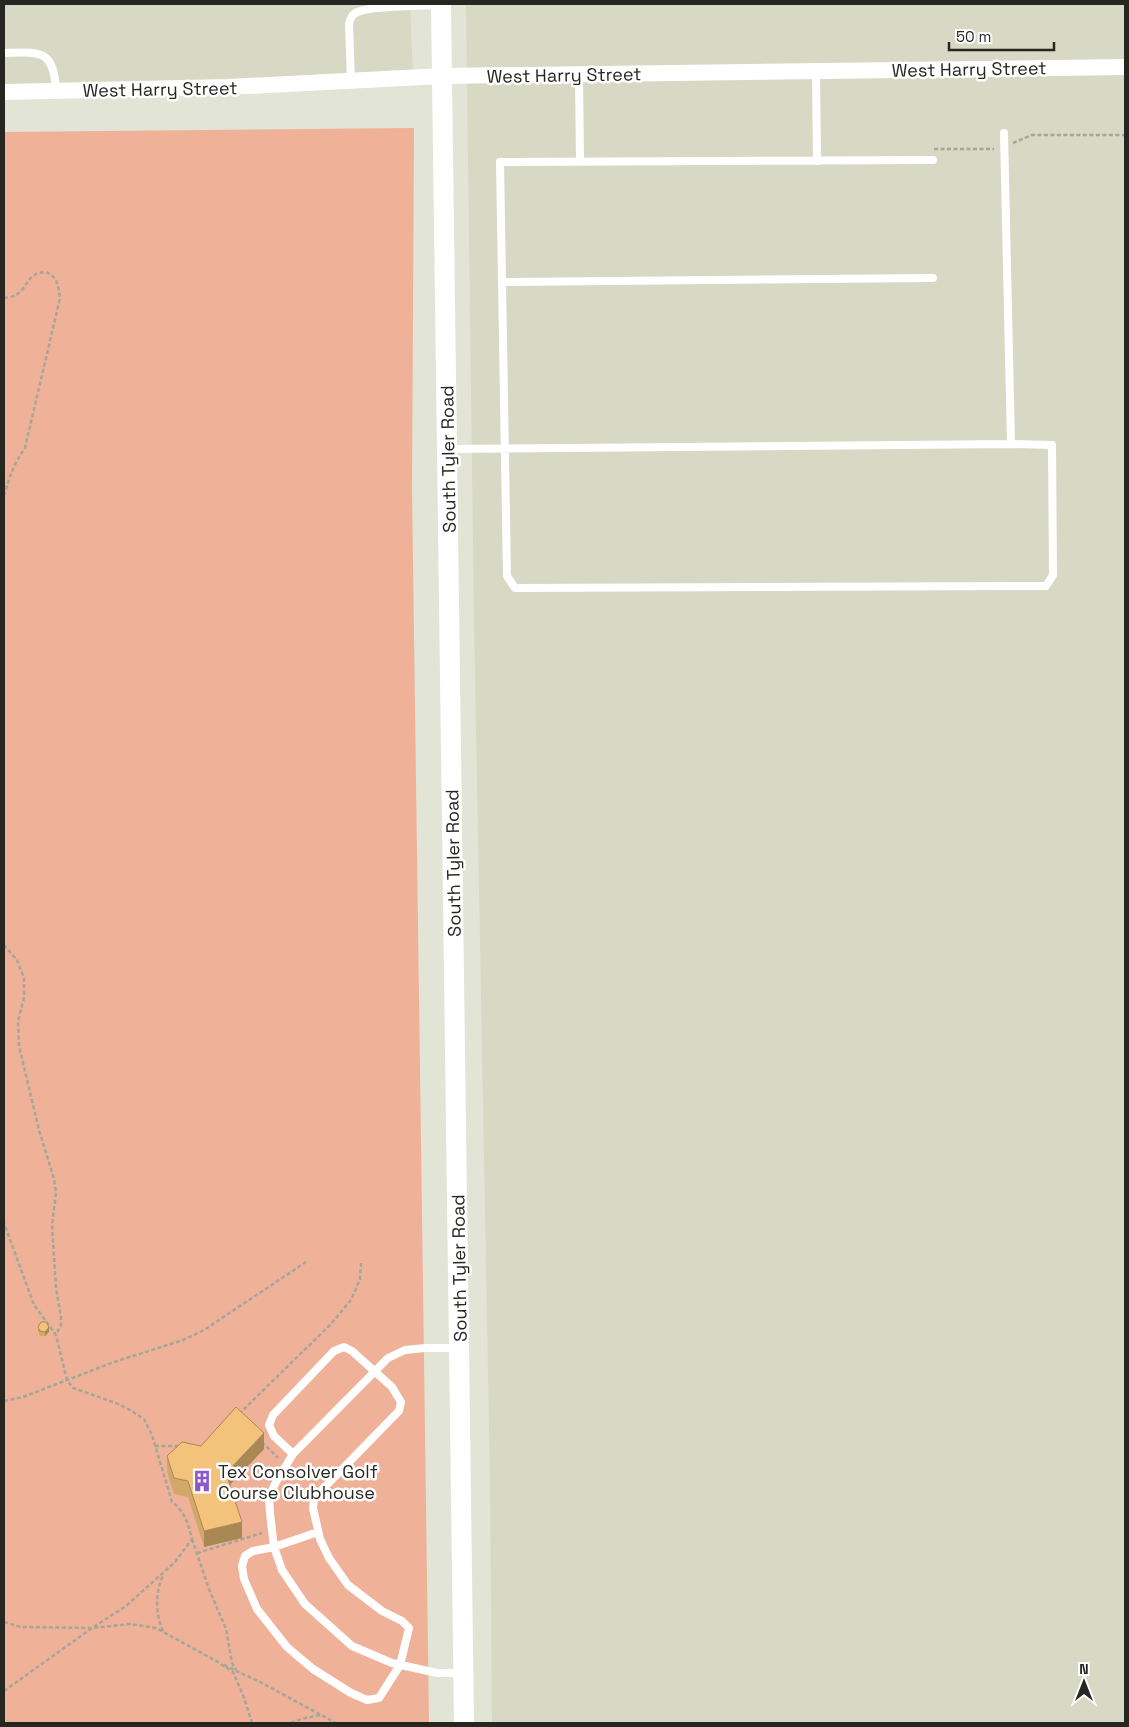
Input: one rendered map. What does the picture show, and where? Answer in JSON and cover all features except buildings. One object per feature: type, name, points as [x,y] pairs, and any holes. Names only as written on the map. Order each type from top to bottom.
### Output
[{"type":"street","name":"South Tyler Road","points":[[441,4],[464,1723]]},
{"type":"street","name":"West Harry Street","points":[[4,92],[228,88],[442,76],[1125,67]]},
{"type":"lane","points":[[351,81],[350,19],[354,14],[360,11],[387,6],[441,4]]},
{"type":"lane","points":[[4,54],[33,52],[49,60],[55,75],[56,91]]},
{"type":"lane","points":[[816,72],[817,161]]},
{"type":"lane","points":[[579,75],[580,162]]},
{"type":"lane","points":[[1004,134],[1011,444]]},
{"type":"lane","points":[[447,449],[506,449],[1011,444],[1052,445],[1053,575],[1046,586],[515,588],[507,576],[506,449],[500,162],[933,160]]},
{"type":"lane","points":[[502,282],[933,278]]},
{"type":"lane","points":[[293,1454],[274,1436],[269,1425],[273,1415],[334,1351],[344,1348],[352,1351],[392,1387],[401,1402],[399,1410],[314,1498],[312,1508],[318,1532],[329,1558],[348,1585],[382,1611],[402,1621],[410,1628],[400,1665],[379,1698],[367,1700],[351,1693],[313,1669],[286,1647],[257,1609],[244,1579],[242,1566],[246,1556],[253,1551],[318,1532]]},
{"type":"lane","points":[[460,1348],[405,1350],[388,1358],[293,1454],[276,1482],[269,1498],[274,1546],[282,1570],[305,1604],[352,1646],[400,1665],[437,1673],[463,1673]]},
{"type":"path","points":[[4,298],[15,295],[34,274],[46,272],[54,276],[58,284],[60,298],[56,324],[25,448],[14,465],[4,496]]},
{"type":"path","points":[[4,945],[17,960],[24,978],[24,998],[18,1021],[19,1046],[56,1193],[52,1230],[56,1288],[61,1317],[61,1325],[56,1335]]},
{"type":"path","points":[[4,1223],[34,1305],[56,1335],[66,1380],[73,1388],[116,1403],[144,1419],[152,1435],[172,1502],[185,1515],[209,1589],[226,1629],[232,1663],[236,1670]]},
{"type":"path","points":[[4,1401],[12,1401],[114,1362],[183,1340],[204,1330],[306,1262]]},
{"type":"path","points":[[236,1417],[330,1324],[351,1300],[360,1278],[361,1263]]},
{"type":"path","points":[[258,1438],[286,1465]]},
{"type":"path","points":[[155,1446],[188,1447]]},
{"type":"path","points":[[197,1553],[272,1530]]},
{"type":"path","points":[[4,1691],[126,1606],[175,1562],[192,1539]]},
{"type":"path","points":[[164,1632],[159,1618],[157,1599],[159,1584],[166,1570]]},
{"type":"path","points":[[4,1622],[21,1627],[92,1628],[130,1624],[156,1628],[233,1672],[252,1723]]},
{"type":"path","points":[[218,1662],[260,1682],[336,1723]]},
{"type":"path","points":[[291,1723],[301,1718],[320,1715]]},
{"type":"shaded area","points":[[4,4],[410,4],[413,78],[4,91]]},
{"type":"shaded area","points":[[466,4],[1125,4],[1125,1723],[492,1723],[490,1479],[474,620]]},
{"type":"shaded area","points":[[414,128],[412,490],[429,1723],[4,1723],[4,132]]},
{"type":"place","name":"Tex Consolver Golf Course Clubhouse","points":[[202,1481]]}]
